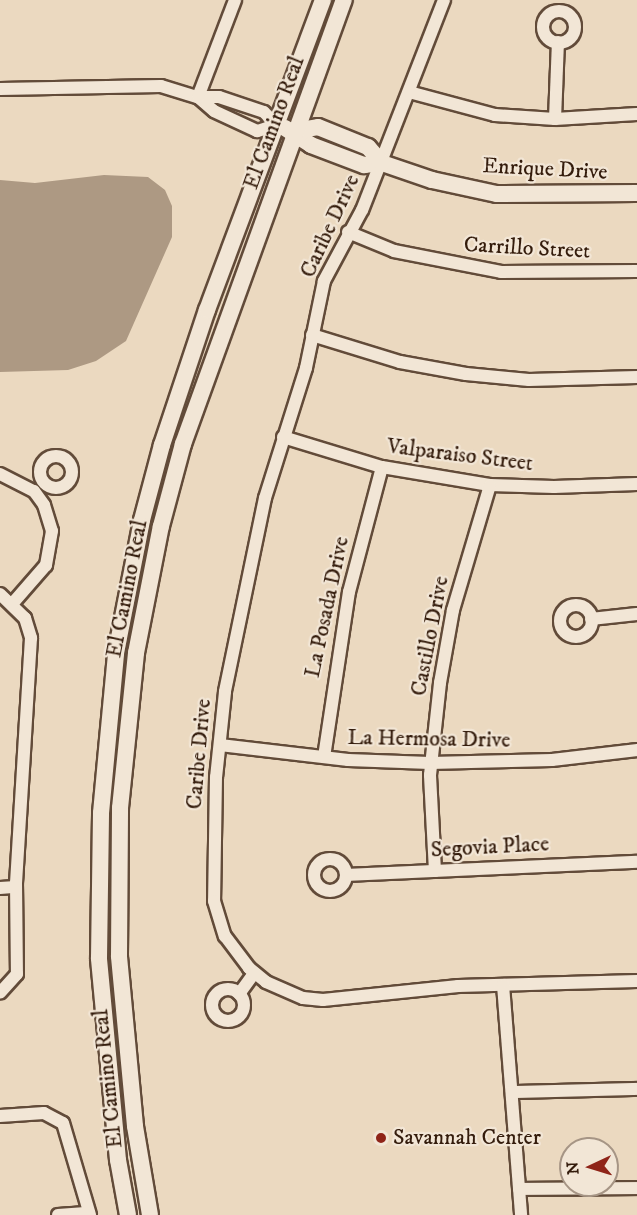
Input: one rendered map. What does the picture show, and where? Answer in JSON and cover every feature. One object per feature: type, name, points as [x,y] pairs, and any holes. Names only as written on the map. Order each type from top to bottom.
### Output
[{"type":"main road","name":"El Camino Real","points":[[128,1215],[118,1160],[99,958],[101,813],[116,653],[142,520],[162,445],[323,0]]},
{"type":"main road","name":"El Camino Real","points":[[150,1215],[135,1126],[119,945],[120,808],[136,653],[159,536],[183,444],[344,0]]},
{"type":"main road","points":[[276,125],[295,131]]},
{"type":"main road","name":"Enrique Drive","points":[[295,131],[318,127],[368,147],[382,162],[432,180],[497,194],[637,193]]},
{"type":"street","points":[[198,98],[234,0]]},
{"type":"street","name":"Caribe Drive","points":[[444,0],[362,210],[348,232],[324,281],[306,368],[283,437],[240,606],[220,745],[214,901],[225,936],[254,973],[284,991],[322,1000],[503,985],[637,981]]},
{"type":"street","points":[[555,119],[558,42]]},
{"type":"street","points":[[0,90],[143,85],[198,98],[219,97],[264,112],[276,125],[257,131],[214,111],[198,98]]},
{"type":"street","points":[[409,92],[470,110],[555,119],[637,114]]},
{"type":"street","name":"Carrillo Street","points":[[348,232],[394,251],[501,272],[637,271]]},
{"type":"street","points":[[312,335],[400,362],[466,374],[529,380],[637,377]]},
{"type":"street","name":"Valparaiso Street","points":[[283,437],[382,467],[490,485],[554,488],[637,484]]},
{"type":"street","name":"La Posada Drive","points":[[324,756],[349,592],[382,467]]},
{"type":"street","points":[[0,474],[40,487],[49,519],[51,552],[46,565],[12,604]]},
{"type":"street","name":"Castillo Drive","points":[[435,871],[430,763],[453,609],[490,485]]},
{"type":"street","points":[[0,594],[25,618],[31,638],[16,888],[17,974],[0,993]]},
{"type":"street","points":[[591,619],[637,614]]},
{"type":"street","name":"La Hermosa Drive","points":[[220,745],[324,756],[430,763],[552,760],[637,750]]},
{"type":"street","name":"Segovia Place","points":[[346,875],[637,862]]},
{"type":"street","points":[[0,888],[16,888]]},
{"type":"street","points":[[239,994],[254,973]]},
{"type":"street","points":[[503,985],[521,1215]]},
{"type":"street","points":[[512,1092],[637,1089]]},
{"type":"street","points":[[0,1116],[44,1113],[63,1123],[89,1214],[58,1215]]},
{"type":"street","points":[[519,1189],[637,1188]]},
{"type":"shaded area","points":[[104,175],[148,177],[165,190],[172,206],[172,237],[126,341],[96,361],[68,370],[0,372],[0,180],[35,183]]},
{"type":"place","name":"Savannah Center","points":[[381,1138]]}]
